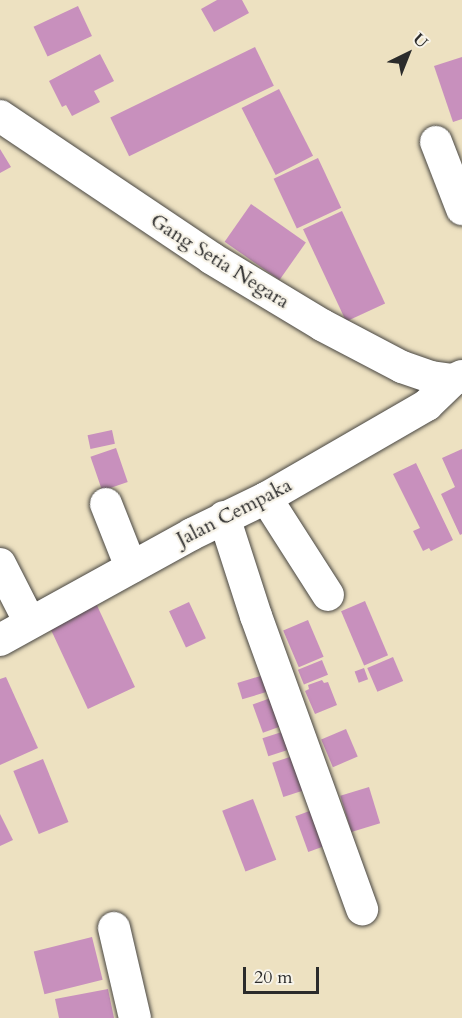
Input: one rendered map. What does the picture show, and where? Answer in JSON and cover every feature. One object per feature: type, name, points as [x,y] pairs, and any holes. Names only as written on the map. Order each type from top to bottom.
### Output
[{"type":"street","name":"Gang Setia Negara","points":[[0,116],[211,258],[322,325],[402,367],[431,377],[457,378]]},
{"type":"street","points":[[436,142],[462,208]]},
{"type":"street","name":"Jalan Cempaka","points":[[0,639],[24,611],[126,556],[266,498],[427,405],[457,378]]},
{"type":"street","points":[[266,498],[328,595]]},
{"type":"street","points":[[106,504],[126,556]]},
{"type":"street","points":[[224,517],[256,616],[362,909]]},
{"type":"street","points":[[0,564],[24,611]]},
{"type":"street","points":[[114,928],[135,1018]]},
{"type":"building","points":[[217,0],[242,0],[249,13],[214,32],[201,9]]},
{"type":"building","points":[[78,6],[92,36],[48,57],[34,27]]},
{"type":"building","points":[[255,47],[274,86],[129,156],[110,118]]},
{"type":"building","points":[[100,54],[114,81],[94,91],[100,102],[72,116],[66,105],[62,107],[49,81]]},
{"type":"building","points":[[462,57],[462,119],[453,122],[434,66]]},
{"type":"building","points":[[279,89],[313,156],[276,175],[242,108]]},
{"type":"building","points":[[0,149],[11,167],[0,173]]},
{"type":"building","points":[[318,158],[341,208],[297,229],[274,179]]},
{"type":"building","points":[[251,204],[306,242],[279,280],[225,242]]},
{"type":"building","points":[[342,211],[385,303],[346,322],[303,229]]},
{"type":"building","points":[[112,430],[115,444],[90,449],[88,435]]},
{"type":"building","points":[[116,448],[128,482],[102,491],[90,457]]},
{"type":"building","points":[[462,449],[462,534],[460,535],[441,494],[455,487],[442,458]]},
{"type":"building","points":[[416,463],[453,540],[431,551],[429,548],[423,551],[413,531],[420,528],[393,474]]},
{"type":"building","points":[[94,599],[135,687],[88,709],[47,621]]},
{"type":"building","points":[[365,601],[388,655],[364,665],[341,611]]},
{"type":"building","points":[[189,602],[206,638],[186,648],[169,611]]},
{"type":"building","points":[[308,620],[324,657],[299,667],[283,631]]},
{"type":"building","points":[[393,657],[403,681],[377,692],[367,668]]},
{"type":"building","points":[[322,660],[328,675],[304,685],[298,670]]},
{"type":"building","points":[[364,668],[368,679],[359,683],[355,671]]},
{"type":"building","points":[[267,674],[272,690],[242,699],[237,683]]},
{"type":"building","points":[[6,677],[38,748],[0,765],[0,679]]},
{"type":"building","points":[[322,680],[324,683],[328,682],[337,705],[315,714],[305,691],[309,689],[308,685]]},
{"type":"building","points":[[279,695],[289,723],[263,733],[253,705]]},
{"type":"building","points":[[291,729],[297,747],[268,756],[262,738]]},
{"type":"building","points":[[346,729],[358,757],[333,767],[321,740]]},
{"type":"building","points":[[296,755],[307,789],[283,797],[272,763]]},
{"type":"building","points":[[43,759],[68,822],[39,834],[13,771]]},
{"type":"building","points":[[369,787],[380,823],[351,832],[340,796]]},
{"type":"building","points":[[253,799],[276,860],[245,872],[222,811]]},
{"type":"building","points":[[315,809],[328,845],[308,852],[295,816]]},
{"type":"building","points":[[0,814],[13,840],[0,846]]},
{"type":"building","points":[[92,937],[103,980],[44,994],[34,952]]},
{"type":"building","points":[[108,989],[114,1018],[59,1018],[55,999]]}]
